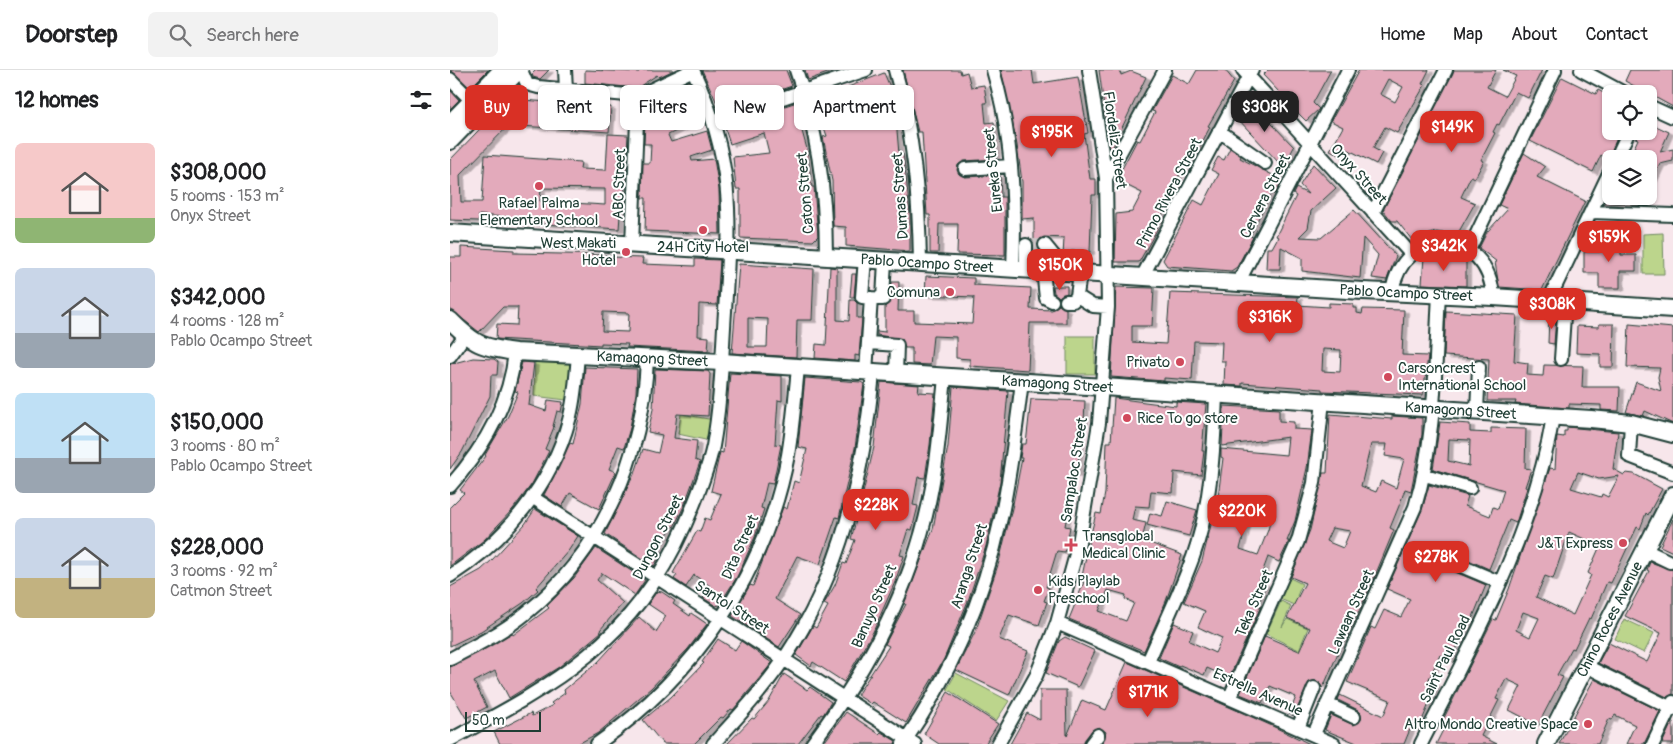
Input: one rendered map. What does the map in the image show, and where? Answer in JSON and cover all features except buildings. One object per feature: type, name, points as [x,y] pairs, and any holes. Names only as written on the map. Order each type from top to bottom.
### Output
[{"type":"main road","points":[[487,85],[502,70]]},
{"type":"main road","points":[[450,141],[520,70]]},
{"type":"main road","points":[[450,124],[465,108]]},
{"type":"main road","name":"Pablo Ocampo Street","points":[[450,233],[1673,309]]},
{"type":"main road","name":"Kamagong Street","points":[[450,320],[464,335],[486,348],[515,352],[722,362],[1216,396],[1553,416],[1631,423],[1673,434]]},
{"type":"main road","name":"Chino Roces Avenue","points":[[1546,744],[1673,495]]},
{"type":"street","points":[[520,70],[527,84],[538,86]]},
{"type":"street","points":[[566,70],[566,85]]},
{"type":"street","points":[[661,85],[693,70]]},
{"type":"street","name":"Dungon Street","points":[[450,740],[538,692],[579,664],[627,618],[658,578],[679,538],[704,476],[717,422],[729,250],[729,194],[724,157],[714,121],[693,70]]},
{"type":"street","name":"Caton Street","points":[[796,70],[801,85]]},
{"type":"street","points":[[824,85],[866,70]]},
{"type":"street","name":"Dumas Street","points":[[895,70],[914,152],[920,215],[920,262]]},
{"type":"street","name":"Eureka Street","points":[[993,70],[1011,166],[1030,245],[1019,269]]},
{"type":"street","name":"Flordeliz Street","points":[[1088,70],[1106,178],[1107,274]]},
{"type":"street","points":[[1106,178],[1165,70]]},
{"type":"street","name":"Cervera Street","points":[[1238,283],[1348,70]]},
{"type":"street","points":[[1373,213],[1446,70]]},
{"type":"street","points":[[1469,250],[1555,70]]},
{"type":"street","points":[[1581,70],[1609,85]]},
{"type":"street","name":"Onyx Street","points":[[1248,72],[1411,254]]},
{"type":"street","name":"Primo Rivera Street","points":[[1142,277],[1219,132],[1248,72]]},
{"type":"street","points":[[450,79],[465,94]]},
{"type":"street","points":[[714,121],[794,95]]},
{"type":"street","points":[[1657,110],[1673,117]]},
{"type":"street","name":"ABC Street","points":[[632,244],[637,130]]},
{"type":"street","name":"Caton Street","points":[[813,130],[821,164],[825,201],[826,256]]},
{"type":"street","points":[[1219,132],[1265,163]]},
{"type":"street","points":[[965,170],[1011,166]]},
{"type":"street","points":[[1561,359],[1557,301],[1602,188]]},
{"type":"street","points":[[1591,212],[1673,215]]},
{"type":"street","points":[[1392,292],[1398,271],[1411,254],[1425,246],[1440,243],[1455,244],[1469,250],[1480,260],[1488,271],[1493,297]]},
{"type":"street","points":[[1030,245],[1054,256],[1049,271],[1046,298],[1052,301]]},
{"type":"street","points":[[865,258],[862,298],[883,299],[885,260]]},
{"type":"street","points":[[1080,273],[1072,299],[1093,306],[1108,307]]},
{"type":"street","name":"Sampaloc Street","points":[[998,744],[1036,676],[1057,623],[1084,515],[1100,422],[1108,307],[1107,274]]},
{"type":"street","name":"Lawaan Street","points":[[1314,734],[1415,508],[1424,475],[1432,409],[1439,294]]},
{"type":"street","points":[[713,744],[759,693],[784,659],[818,599],[847,524],[865,445],[870,372],[868,343],[871,298]]},
{"type":"street","points":[[450,356],[464,335]]},
{"type":"street","points":[[868,343],[897,345],[896,374]]},
{"type":"street","points":[[450,486],[474,455],[501,408],[509,389],[515,352]]},
{"type":"street","points":[[450,576],[470,563],[498,540],[532,497],[565,435],[573,401],[578,356]]},
{"type":"street","points":[[450,659],[525,615],[560,582],[594,537],[617,492],[638,433],[644,405],[647,358]]},
{"type":"street","points":[[1477,412],[1479,367]]},
{"type":"street","name":"Dita Street","points":[[597,744],[616,731],[664,689],[695,655],[722,619],[742,585],[773,512],[788,456],[798,368]]},
{"type":"street","name":"Banuyo Street","points":[[812,744],[845,699],[886,625],[903,587],[923,527],[933,480],[945,378]]},
{"type":"street","name":"Aranga Street","points":[[908,742],[934,698],[953,659],[982,582],[1001,519],[1012,461],[1022,382]]},
{"type":"street","points":[[1148,662],[1193,556],[1204,514],[1212,459],[1216,396]]},
{"type":"street","name":"Teka Street","points":[[1230,697],[1298,541],[1314,483],[1323,401]]},
{"type":"street","name":"Saint Paul Road","points":[[1421,744],[1499,582],[1529,510],[1553,416]]},
{"type":"street","points":[[1631,423],[1629,456],[1673,473]]},
{"type":"street","points":[[1424,475],[1470,488]]},
{"type":"street","name":"Santol Street","points":[[532,497],[784,659],[908,742]]},
{"type":"street","points":[[1645,550],[1670,562]]},
{"type":"street","points":[[1448,560],[1499,582]]},
{"type":"street","name":"Estrella Avenue","points":[[1057,623],[1334,744]]},
{"type":"street","points":[[1586,666],[1672,706],[1652,744]]},
{"type":"street","points":[[1298,728],[1314,688]]},
{"type":"street","points":[[1327,704],[1354,717]]},
{"type":"green space","points":[[1663,233],[1664,274],[1643,274],[1643,234]]},
{"type":"green space","points":[[1067,336],[1095,336],[1095,374],[1067,374]]},
{"type":"green space","points":[[535,360],[568,361],[571,368],[566,400],[534,396]]},
{"type":"green space","points":[[681,414],[714,420],[710,441],[678,434]]},
{"type":"green space","points":[[1290,578],[1302,584],[1297,596],[1305,599],[1301,608],[1280,599]]},
{"type":"green space","points":[[1281,601],[1291,606],[1282,627],[1287,619],[1308,628],[1299,650],[1266,634]]},
{"type":"green space","points":[[1624,619],[1654,633],[1644,653],[1615,639]]},
{"type":"green space","points":[[956,673],[1009,701],[996,721],[947,689]]},
{"type":"tunnel","points":[[1032,245],[1045,245]]},
{"type":"place","name":"Rafael Palma Elementary School","points":[[539,186]]},
{"type":"place","name":"24H City Hotel","points":[[703,230]]},
{"type":"place","name":"West Makati Hotel","points":[[626,252]]},
{"type":"place","name":"Comuna","points":[[950,292]]},
{"type":"place","name":"Privato","points":[[1180,362]]},
{"type":"place","name":"Carsoncrest International School","points":[[1388,377]]},
{"type":"place","name":"Rice To go store","points":[[1127,418]]},
{"type":"place","name":"J&T Express","points":[[1623,543]]},
{"type":"place","name":"Transglobal Medical Clinic","points":[[1071,545]]},
{"type":"place","name":"Kids Playlab Preschool","points":[[1038,590]]},
{"type":"place","name":"Altro Mondo Creative Space","points":[[1588,724]]}]
